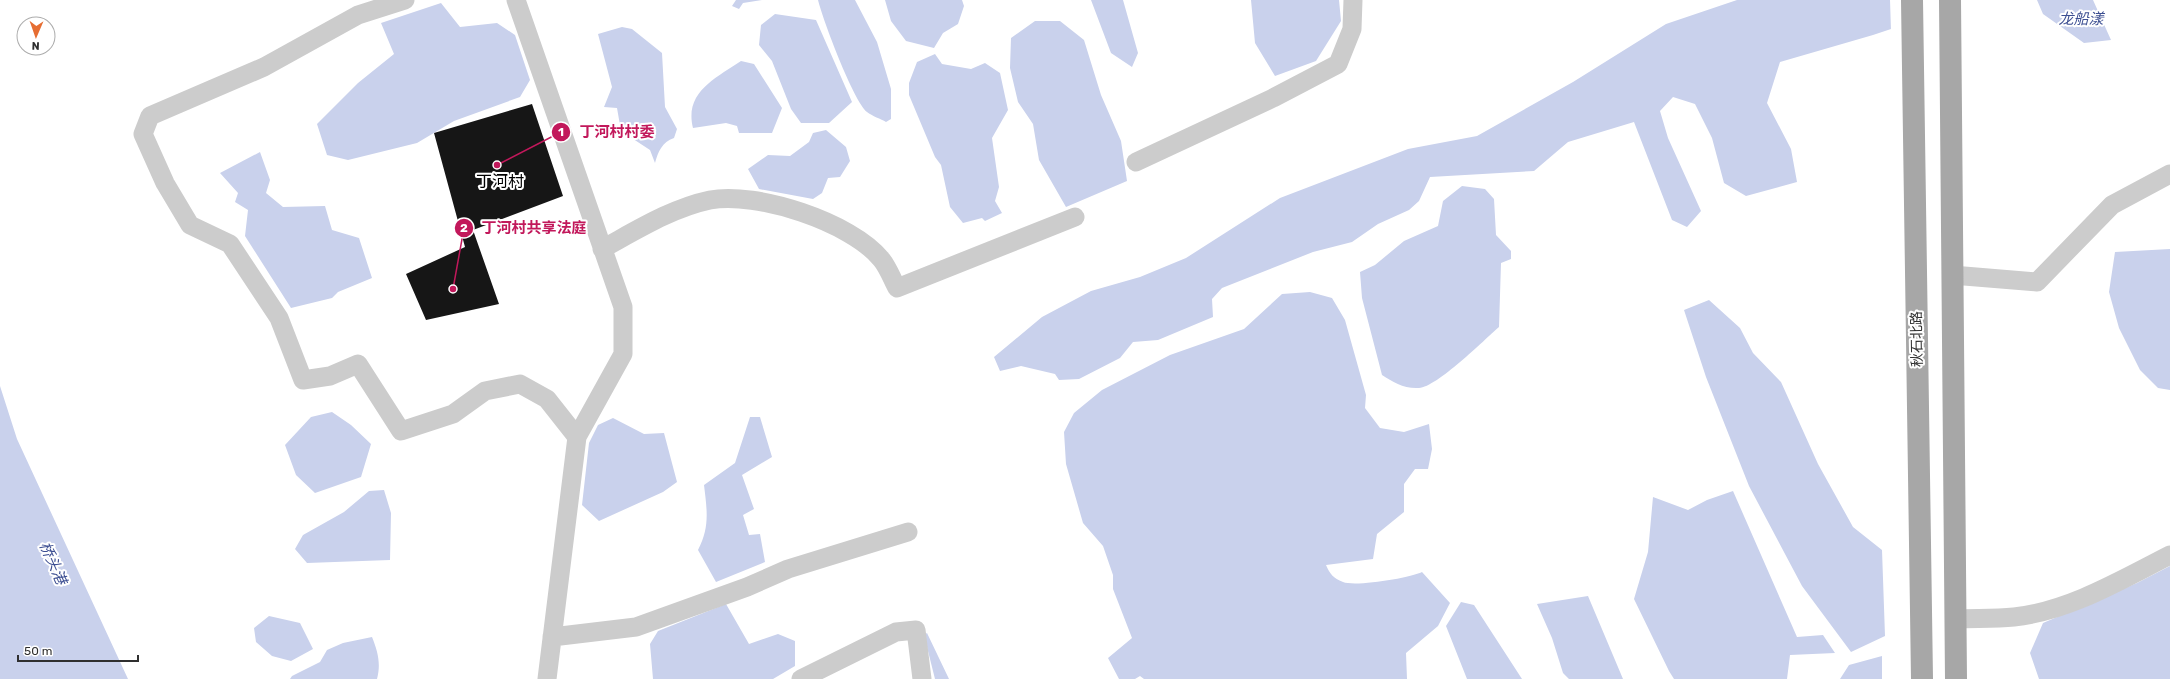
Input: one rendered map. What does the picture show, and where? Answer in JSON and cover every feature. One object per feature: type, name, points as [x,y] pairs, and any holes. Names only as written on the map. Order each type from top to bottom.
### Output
[{"type":"main road","name":"秋石北路","points":[[1912,0],[1922,679]]},
{"type":"main road","points":[[1950,0],[1956,679]]},
{"type":"street","points":[[405,0],[358,15],[264,67],[150,116],[143,134],[165,183],[190,226],[230,244],[278,318],[303,380],[330,376],[358,364],[401,431],[453,414],[485,391],[520,384],[547,400],[577,437]]},
{"type":"street","points":[[516,0],[623,308],[623,354],[577,437],[546,679]]},
{"type":"street","points":[[1136,162],[1273,98],[1338,64],[1352,29],[1353,0]]},
{"type":"street","points":[[1952,275],[2037,282],[2112,205],[2170,174]]},
{"type":"street","points":[[602,249],[671,212],[711,200],[746,200],[783,207],[826,220],[859,239],[881,259],[897,288],[1075,217]]},
{"type":"street","points":[[552,637],[636,627],[748,587],[788,569],[908,532]]},
{"type":"street","points":[[1955,619],[2015,617],[2062,606],[2112,584],[2170,554]]},
{"type":"street","points":[[801,679],[896,632],[916,630],[922,679]]},
{"type":"water","points":[[736,0],[762,0],[743,3],[739,9],[732,6]]},
{"type":"water","points":[[818,0],[855,0],[877,42],[891,89],[891,119],[886,122],[871,115],[861,105],[832,41]]},
{"type":"water","points":[[885,0],[962,0],[964,6],[958,24],[943,33],[934,48],[906,41],[891,21]]},
{"type":"water","points":[[1091,0],[1123,0],[1138,53],[1132,67],[1111,53]]},
{"type":"water","points":[[1251,0],[1339,0],[1341,21],[1316,61],[1275,76],[1255,43]]},
{"type":"water","points":[[1737,0],[1974,0],[1972,2],[1873,35],[1780,62],[1767,103],[1791,149],[1797,182],[1746,196],[1724,183],[1712,138],[1695,104],[1673,97],[1660,111],[1668,138],[1701,211],[1687,227],[1672,220],[1634,122],[1568,142],[1534,171],[1430,177],[1419,201],[1409,210],[1378,224],[1352,242],[1313,252],[1222,288],[1212,299],[1213,317],[1158,340],[1133,342],[1120,358],[1079,379],[1059,380],[1055,374],[1021,366],[1000,371],[994,357],[1042,317],[1091,291],[1140,277],[1186,258],[1280,198],[1408,149],[1477,136],[1573,82],[1666,24]]},
{"type":"water","name":"龙船漾","points":[[2037,0],[2093,0],[2111,40],[2084,43],[2043,14]]},
{"type":"water","points":[[441,3],[460,27],[497,23],[515,35],[530,80],[520,97],[454,121],[417,143],[348,160],[327,155],[317,124],[358,83],[394,54],[381,23]]},
{"type":"water","points":[[775,14],[816,20],[852,102],[829,123],[801,123],[791,109],[772,61],[759,45],[761,25]]},
{"type":"water","points":[[1035,21],[1060,21],[1084,40],[1101,95],[1121,141],[1127,181],[1066,207],[1039,160],[1033,124],[1018,102],[1010,68],[1011,38]]},
{"type":"water","points":[[622,27],[632,29],[662,53],[665,107],[677,129],[674,138],[666,142],[661,148],[655,163],[650,150],[621,131],[617,108],[604,107],[612,87],[598,34]]},
{"type":"water","points":[[935,54],[942,64],[971,69],[985,63],[1000,73],[1008,110],[992,138],[999,187],[995,201],[1002,213],[985,221],[982,218],[963,223],[950,207],[941,165],[935,157],[909,95],[909,83],[917,62]]},
{"type":"water","points":[[741,61],[754,64],[782,108],[772,133],[739,133],[737,126],[726,123],[693,128],[691,115],[693,105],[698,95],[712,80]]},
{"type":"water","points":[[826,130],[846,147],[850,161],[840,177],[828,178],[822,193],[813,199],[759,189],[748,169],[768,155],[790,156],[809,142],[813,133]]},
{"type":"water","points":[[260,152],[270,180],[266,193],[283,207],[325,206],[332,230],[359,238],[372,278],[338,292],[332,298],[291,308],[245,236],[248,210],[235,202],[238,193],[220,173]]},
{"type":"water","points":[[1462,186],[1485,189],[1494,199],[1496,235],[1511,251],[1511,259],[1501,263],[1499,327],[1460,362],[1437,380],[1427,386],[1419,388],[1404,386],[1382,375],[1362,298],[1360,272],[1375,265],[1404,241],[1438,226],[1443,201]]},
{"type":"water","points":[[2170,249],[2170,390],[2158,388],[2140,370],[2119,328],[2109,292],[2115,252]]},
{"type":"water","points":[[1310,292],[1332,298],[1345,320],[1366,395],[1365,408],[1380,428],[1404,432],[1429,424],[1432,449],[1428,469],[1415,469],[1404,484],[1404,512],[1377,534],[1373,559],[1326,565],[1334,577],[1343,582],[1349,583],[1370,583],[1406,577],[1422,572],[1450,603],[1438,626],[1406,653],[1407,679],[1144,679],[1140,676],[1135,679],[1119,679],[1108,658],[1132,638],[1113,589],[1113,575],[1103,546],[1083,523],[1066,464],[1064,432],[1074,413],[1102,390],[1170,355],[1244,329],[1282,294]]},
{"type":"water","points":[[1709,300],[1740,328],[1753,353],[1781,382],[1818,464],[1853,527],[1882,550],[1885,636],[1851,652],[1802,586],[1749,486],[1706,377],[1684,310]]},
{"type":"water","name":"桥头港","points":[[0,386],[17,439],[128,679],[0,679]]},
{"type":"water","points":[[332,412],[351,425],[371,444],[361,477],[315,493],[296,475],[285,445],[311,417]]},
{"type":"water","points":[[750,417],[760,417],[772,457],[742,475],[754,509],[743,515],[749,535],[760,534],[765,562],[716,582],[698,550],[702,542],[707,518],[704,485],[735,463]]},
{"type":"water","points":[[613,418],[644,434],[664,433],[677,482],[663,492],[599,521],[582,505],[589,443],[598,425]]},
{"type":"water","points":[[384,490],[391,513],[390,560],[307,563],[295,549],[303,535],[344,512],[369,491]]},
{"type":"water","points":[[1733,491],[1797,637],[1823,635],[1835,653],[1790,655],[1787,679],[1674,679],[1634,599],[1648,552],[1653,497],[1688,510],[1707,500]]},
{"type":"water","points":[[2170,566],[2170,679],[2039,679],[2030,653],[2043,623],[2137,583]]},
{"type":"water","points":[[1588,596],[1623,679],[1569,679],[1563,673],[1552,638],[1537,604]]},
{"type":"water","points":[[1461,602],[1474,605],[1522,679],[1467,679],[1446,626]]},
{"type":"water","points":[[726,604],[749,644],[778,634],[795,641],[795,666],[773,679],[653,679],[650,644],[658,631]]},
{"type":"water","points":[[269,616],[300,623],[313,649],[291,661],[272,656],[256,642],[254,628]]},
{"type":"water","points":[[927,633],[949,679],[935,679],[924,635]]},
{"type":"water","points":[[372,637],[378,658],[379,668],[377,679],[290,679],[292,676],[320,662],[327,650],[343,643]]},
{"type":"water","points":[[1882,656],[1882,679],[1840,679],[1849,665]]},
{"type":"pier","points":[[1890,0],[1976,0],[1973,4],[1891,31]]},
{"type":"building","points":[[532,104],[563,196],[473,230],[499,304],[426,320],[406,274],[465,247],[434,133]]},
{"type":"place","name":"丁河村村委","points":[[497,165]]},
{"type":"place","name":"丁河村共享法庭","points":[[453,289]]},
{"type":"district","name":"丁河村","points":[[500,181]]}]
